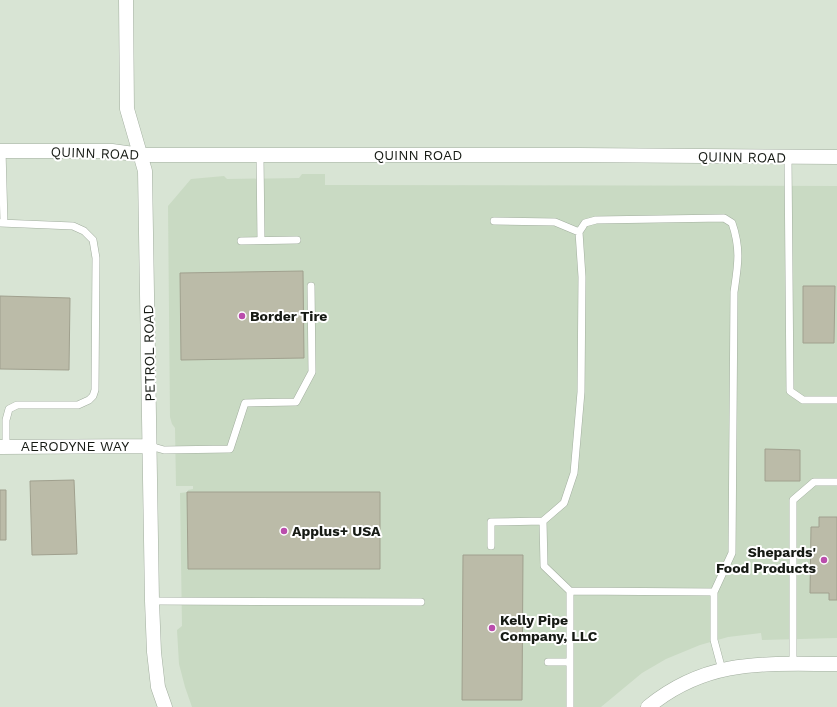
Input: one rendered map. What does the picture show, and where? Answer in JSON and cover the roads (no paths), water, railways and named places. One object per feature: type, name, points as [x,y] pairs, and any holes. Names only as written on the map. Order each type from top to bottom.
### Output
[{"type":"street","name":"PETROL ROAD","points":[[126,0],[127,109],[145,171],[152,601],[154,652],[158,687],[165,707]]},
{"type":"street","name":"QUINN ROAD","points":[[1,150],[112,151],[141,155],[260,156],[580,155],[837,157]]},
{"type":"street","name":"AERODYNE WAY","points":[[3,447],[150,446]]},
{"type":"street","points":[[648,707],[683,683],[722,670],[766,663],[837,664]]},
{"type":"lane","points":[[1,150],[2,223],[73,226],[84,231],[93,240],[96,258],[95,390],[93,396],[89,400],[78,404],[17,405],[9,409],[6,420],[3,447]]},
{"type":"lane","points":[[260,156],[261,240]]},
{"type":"lane","points":[[788,157],[790,391],[803,400],[837,400]]},
{"type":"lane","points":[[491,546],[491,522],[543,521],[564,503],[574,473],[581,392],[582,277],[579,232],[585,223],[596,220],[724,218],[732,223],[739,258],[734,292],[732,553],[714,592],[714,640],[722,670]]},
{"type":"lane","points":[[494,221],[555,222],[579,232]]},
{"type":"lane","points":[[241,240],[297,240]]},
{"type":"lane","points":[[150,446],[164,450],[230,449],[246,403],[296,402],[312,372],[311,286]]},
{"type":"lane","points":[[793,664],[793,500],[814,482],[837,482]]},
{"type":"lane","points":[[543,521],[544,566],[570,591],[714,592]]},
{"type":"lane","points":[[570,591],[570,707]]},
{"type":"lane","points":[[152,601],[421,602]]},
{"type":"lane","points":[[548,662],[570,662]]},
{"type":"place","name":"Border Tire","points":[[242,316]]},
{"type":"place","name":"Applus+ USA","points":[[284,531]]},
{"type":"place","name":"Shepards' Food Products","points":[[824,560]]},
{"type":"place","name":"Kelly Pipe Company, LLC","points":[[492,628]]}]
